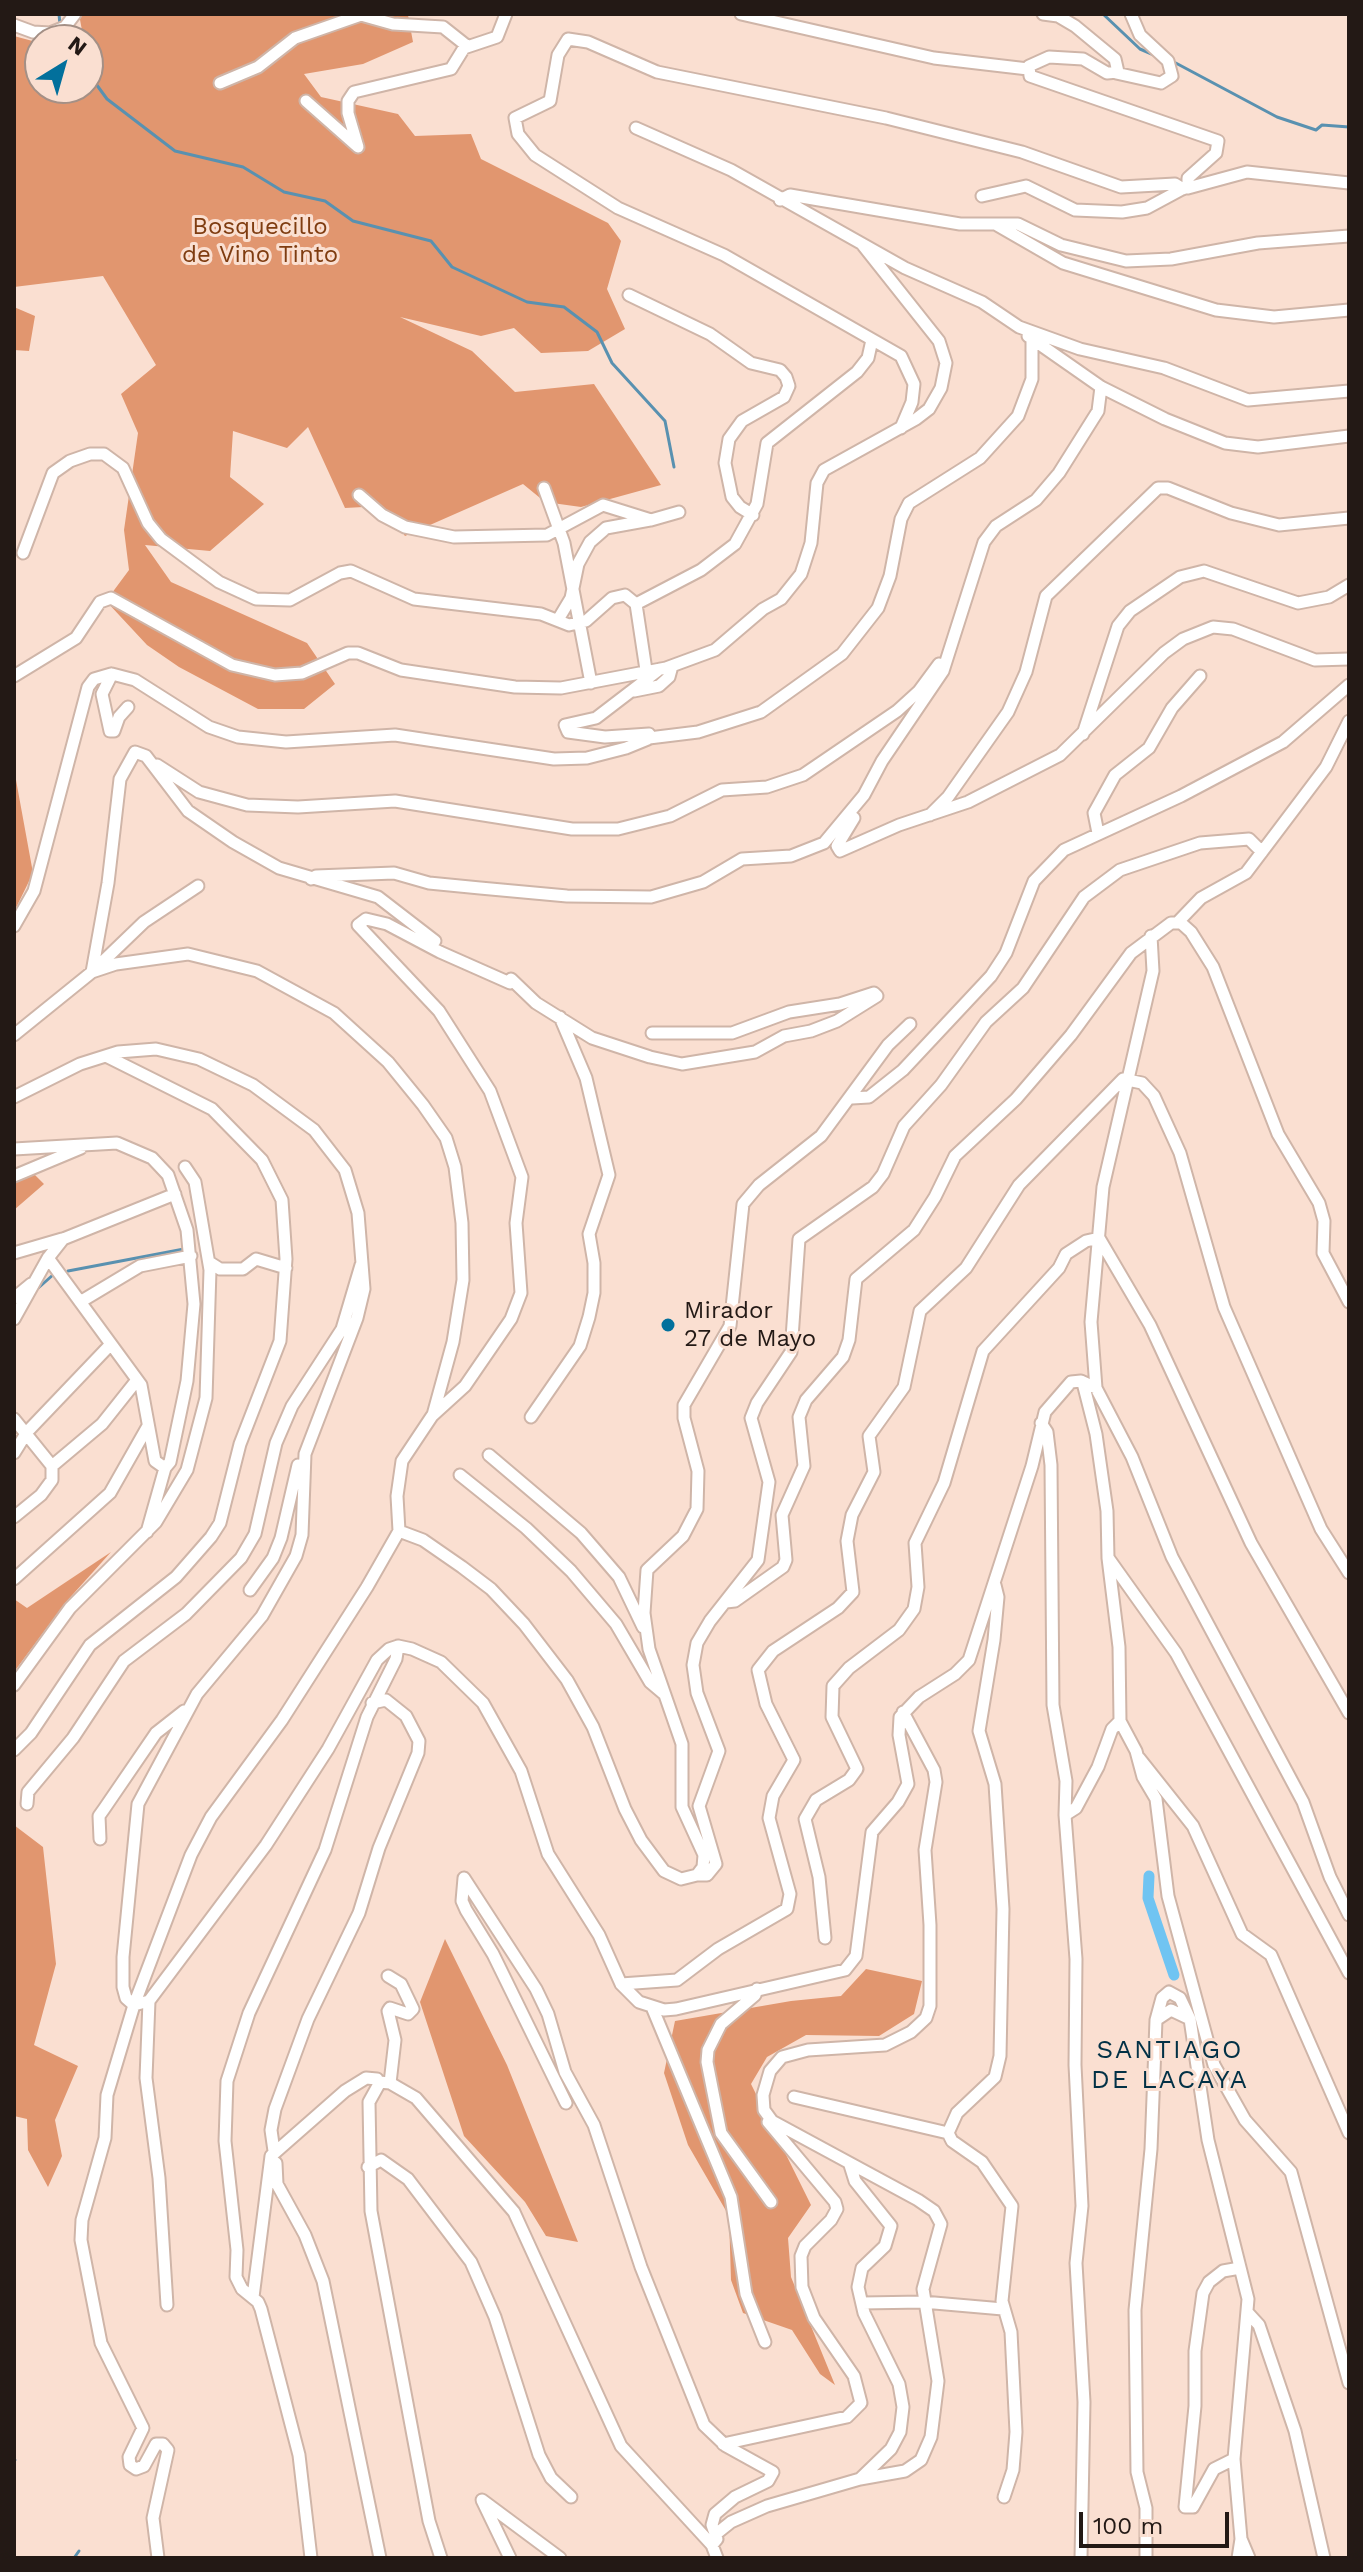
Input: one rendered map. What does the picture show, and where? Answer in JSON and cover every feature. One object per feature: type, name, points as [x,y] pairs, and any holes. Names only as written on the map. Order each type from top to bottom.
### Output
[{"type":"street","points":[[14,25],[33,32],[50,33],[64,27],[75,14]]},
{"type":"street","points":[[306,101],[357,147],[359,143],[348,113],[348,101],[354,92],[451,69],[460,51],[467,46],[486,43],[497,37],[506,14]]},
{"type":"street","points":[[741,14],[945,61],[1028,69],[1041,59],[1066,56],[1083,59],[1107,73],[1161,83],[1172,76],[1168,61],[1140,35],[1131,14]]},
{"type":"street","points":[[1043,14],[1058,16],[1075,26],[1115,59],[1119,67],[1116,73]]},
{"type":"street","points":[[220,83],[258,67],[295,38],[361,15],[393,24],[443,27],[467,46]]},
{"type":"street","points":[[901,428],[914,394],[911,373],[901,356],[724,255],[618,208],[535,155],[518,134],[515,118],[550,101],[563,45],[568,39],[588,42],[657,72],[886,118],[1022,152],[1121,187],[1175,184],[1193,188],[1247,172],[1349,183]]},
{"type":"street","points":[[982,196],[1026,186],[1075,210],[1100,213],[1147,208],[1184,188],[1188,178],[1219,149],[1213,137],[1037,80],[1028,69]]},
{"type":"street","points":[[636,128],[731,170],[780,200],[927,279],[982,302],[1101,387],[1165,419],[1246,448],[1349,436]]},
{"type":"street","points":[[780,200],[790,195],[960,224],[1018,224],[1061,245],[1126,261],[1171,259],[1273,241],[1349,236]]},
{"type":"street","points":[[997,225],[1063,263],[1216,310],[1274,317],[1349,310]]},
{"type":"street","points":[[14,676],[73,641],[100,602],[111,598],[248,671],[302,673],[348,653],[358,653],[401,670],[515,687],[591,683],[666,667],[724,644],[791,589],[809,553],[817,483],[824,470],[922,414],[937,398],[945,376],[945,353],[922,318],[862,244]]},
{"type":"street","points":[[629,295],[710,334],[746,360],[780,370],[786,377],[789,386],[784,397],[742,421],[729,439],[725,463],[732,497],[753,515]]},
{"type":"street","points":[[1019,327],[1080,349],[1164,368],[1248,400],[1349,391]]},
{"type":"street","points":[[14,926],[34,891],[88,687],[94,679],[112,674],[135,680],[209,727],[238,737],[286,742],[395,735],[554,759],[609,754],[649,738],[698,732],[761,712],[842,654],[878,608],[906,508],[920,494],[980,458],[1018,416],[1031,388],[1032,339]]},
{"type":"street","points":[[636,604],[712,562],[735,544],[753,515],[767,443],[863,366],[872,340]]},
{"type":"street","points":[[311,879],[316,876],[394,873],[429,883],[495,890],[567,896],[651,897],[703,882],[742,859],[791,856],[824,843],[857,804],[882,761],[928,696],[950,651],[984,542],[996,526],[1036,500],[1059,473],[1098,411],[1101,387]]},
{"type":"street","points":[[23,553],[53,473],[70,461],[90,454],[104,454],[123,468],[148,523],[161,539],[219,582],[256,599],[290,600],[340,573],[351,571],[414,599],[559,618],[569,625],[580,623],[620,595],[630,597],[636,604],[646,670]]},
{"type":"street","points":[[544,488],[559,529],[591,683]]},
{"type":"street","points":[[930,816],[948,797],[1008,712],[1026,672],[1046,596],[1158,488],[1180,492],[1268,523],[1349,518]]},
{"type":"street","points":[[359,495],[393,522],[439,535],[547,535],[603,505],[651,520]]},
{"type":"street","points":[[559,618],[573,589],[583,551],[596,536],[606,528],[679,512]]},
{"type":"street","points":[[1083,735],[1118,626],[1130,611],[1180,577],[1204,571],[1298,603],[1329,597],[1349,585]]},
{"type":"street","points":[[857,804],[860,808],[837,846],[840,851],[968,802],[1060,755],[1164,653],[1183,639],[1213,627],[1233,629],[1315,660],[1349,659]]},
{"type":"street","points":[[92,972],[108,883],[120,779],[135,752],[146,756],[199,792],[247,805],[298,807],[395,801],[572,829],[618,829],[670,816],[722,790],[767,787],[803,775],[897,711],[919,691],[950,651]]},
{"type":"street","points":[[649,738],[644,732],[605,737],[565,729],[568,722],[596,718],[633,690],[659,686],[669,677],[666,667]]},
{"type":"street","points":[[112,674],[102,694],[110,731],[115,730],[119,717],[128,707]]},
{"type":"street","points":[[1098,833],[1094,813],[1115,775],[1149,748],[1172,708],[1200,676]]},
{"type":"street","points":[[852,1098],[869,1097],[880,1089],[952,1021],[1000,964],[1034,881],[1064,850],[1181,796],[1283,742],[1349,685]]},
{"type":"street","points":[[725,1602],[735,1601],[783,1567],[786,1560],[782,1515],[804,1466],[799,1417],[806,1400],[843,1357],[856,1279],[914,1230],[930,1207],[955,1156],[1016,1099],[1071,1035],[1131,953],[1151,936],[1178,922],[1201,898],[1246,873],[1326,767],[1349,721]]},
{"type":"street","points":[[146,756],[183,805],[201,821],[267,863],[311,879],[378,897],[428,937],[477,959],[514,982],[536,1003],[592,1038],[629,1051],[671,1063],[696,1064],[755,1052],[784,1036],[811,1031],[837,1021],[877,996],[874,993],[840,1004],[789,1012],[732,1033],[652,1033]]},
{"type":"street","points":[[399,1531],[423,1540],[462,1567],[491,1589],[524,1624],[567,1680],[593,1727],[625,1809],[641,1840],[664,1871],[681,1879],[707,1875],[716,1864],[699,1806],[719,1751],[697,1693],[693,1665],[697,1643],[753,1568],[759,1553],[769,1474],[751,1418],[757,1403],[791,1352],[799,1239],[873,1187],[883,1174],[904,1126],[941,1085],[986,1022],[1023,988],[1084,897],[1120,870],[1200,843],[1249,839],[1262,852]]},
{"type":"street","points":[[14,1035],[92,972],[144,922],[198,886]]},
{"type":"street","points":[[158,2558],[153,2526],[168,2450],[163,2444],[156,2444],[144,2466],[136,2469],[130,2465],[129,2457],[143,2428],[98,2334],[81,2240],[82,2220],[105,2138],[107,2095],[134,2005],[191,1855],[211,1817],[282,1720],[399,1531],[397,1496],[402,1461],[432,1416],[465,1386],[517,1307],[521,1280],[516,1223],[522,1177],[490,1091],[460,1039],[409,977],[358,925],[366,919],[387,924],[440,952],[510,983],[514,982]]},
{"type":"street","points":[[1178,922],[1191,932],[1213,967],[1278,1134],[1319,1203],[1324,1221],[1323,1253],[1349,1302]]},
{"type":"street","points":[[1151,936],[1153,971],[1103,1187],[1091,1322],[1096,1388],[1132,1457],[1172,1557],[1303,1802],[1330,1877],[1349,1915]]},
{"type":"street","points":[[92,972],[116,964],[188,954],[257,971],[334,1013],[388,1062],[423,1105],[446,1138],[455,1167],[462,1223],[463,1280],[453,1342],[432,1416]]},
{"type":"street","points":[[531,1417],[570,1363],[589,1317],[594,1293],[594,1263],[589,1234],[609,1175],[586,1078],[560,1016]]},
{"type":"street","points":[[697,1875],[703,1867],[704,1855],[682,1807],[682,1744],[663,1693],[644,1613],[647,1570],[691,1526],[697,1509],[698,1471],[683,1412],[691,1390],[730,1326],[743,1204],[759,1185],[812,1145],[852,1098],[880,1054],[910,1024]]},
{"type":"street","points":[[14,1097],[80,1064],[106,1056],[156,1049],[199,1059],[253,1085],[314,1130],[335,1154],[350,1181],[357,1201],[364,1256],[362,1302],[293,1481],[277,1548],[250,1590]]},
{"type":"street","points":[[14,1750],[31,1733],[90,1645],[176,1577],[220,1523],[240,1444],[280,1341],[286,1268],[282,1200],[262,1160],[212,1109],[106,1056]]},
{"type":"street","points":[[621,1984],[677,1980],[718,1949],[787,1909],[790,1894],[769,1818],[773,1796],[794,1760],[766,1704],[758,1670],[773,1651],[838,1608],[853,1592],[847,1541],[852,1515],[874,1472],[869,1436],[904,1387],[920,1311],[966,1268],[1019,1185],[1121,1080],[1142,1083],[1154,1096],[1180,1153],[1224,1307],[1321,1529],[1349,1573]]},
{"type":"street","points":[[14,1149],[117,1143],[142,1151],[160,1164],[175,1194],[191,1256],[194,1304],[191,1357],[170,1462],[165,1468],[146,1533]]},
{"type":"street","points":[[14,1176],[93,1144]]},
{"type":"street","points":[[14,1685],[70,1608],[146,1533],[187,1470],[206,1398],[209,1262],[195,1182],[185,1167]]},
{"type":"street","points":[[14,1253],[63,1239],[175,1194]]},
{"type":"street","points":[[1099,1238],[1150,1325],[1251,1543],[1349,1713]]},
{"type":"street","points":[[825,1938],[819,1877],[805,1819],[816,1800],[849,1780],[857,1769],[832,1717],[833,1686],[849,1668],[899,1630],[914,1609],[918,1587],[915,1543],[944,1483],[983,1351],[1059,1268],[1066,1254],[1086,1241],[1099,1238]]},
{"type":"street","points":[[14,1319],[48,1258],[63,1239]]},
{"type":"street","points":[[80,1302],[140,1266],[191,1256]]},
{"type":"street","points":[[27,1804],[28,1792],[73,1738],[124,1661],[186,1614],[241,1558],[255,1534],[276,1443],[292,1406],[342,1329],[364,1256]]},
{"type":"street","points":[[48,1258],[137,1380],[156,1464],[165,1468]]},
{"type":"street","points":[[209,1262],[220,1269],[243,1269],[256,1259],[286,1268]]},
{"type":"street","points":[[14,1298],[35,1282]]},
{"type":"street","points":[[14,1453],[27,1432],[111,1344]]},
{"type":"street","points":[[52,1466],[102,1424],[137,1380]]},
{"type":"street","points":[[167,2305],[159,2178],[146,2078],[149,2001],[280,1825],[377,1660],[389,1649],[398,1646],[425,1654],[458,1676],[474,1692],[497,1725],[521,1771],[545,1847],[599,1935],[621,1984],[639,2002],[652,2007],[676,2009],[836,1974],[845,1970],[856,1956],[872,1832],[898,1802],[908,1784],[898,1727],[903,1712],[969,1660],[1032,1466],[1041,1423],[1066,1387],[1076,1381],[1096,1388]]},
{"type":"street","points":[[1083,1383],[1096,1434],[1107,1511],[1108,1558],[1119,1647],[1120,1721],[1139,1758],[1193,1826],[1242,1934],[1271,1955],[1349,2133]]},
{"type":"street","points":[[14,1419],[52,1466],[52,1480],[41,1495],[14,1517]]},
{"type":"street","points":[[1041,1423],[1047,1432],[1051,1465],[1052,1679],[1066,1781],[1065,1815],[1076,1959],[1075,2065],[1082,2191],[1076,2263],[1084,2402],[1081,2558]]},
{"type":"street","points":[[14,1579],[110,1493],[148,1426]]},
{"type":"street","points":[[134,2005],[126,1998],[123,1987],[123,1957],[138,1804],[188,1709],[262,1616],[290,1569],[302,1535],[305,1454]]},
{"type":"street","points":[[489,1455],[581,1533],[619,1577],[647,1634]]},
{"type":"street","points":[[460,1475],[526,1528],[571,1571],[616,1624],[650,1682],[663,1693]]},
{"type":"street","points":[[1108,1558],[1176,1653],[1349,1973]]},
{"type":"street","points":[[948,2133],[957,2113],[995,2077],[1000,2056],[1003,1909],[995,1784],[979,1731],[994,1640],[998,1597],[994,1585]]},
{"type":"street","points":[[311,2558],[299,2455],[261,2309],[253,2297],[242,2289],[236,2277],[237,2250],[225,2141],[227,2081],[249,2013],[325,1850],[372,1703],[396,1659],[398,1646]]},
{"type":"street","points":[[372,1703],[386,1700],[406,1716],[419,1741],[418,1753],[379,1848],[359,1913],[308,2019],[275,2109],[271,2130],[277,2149],[275,2175],[323,2281],[380,2558]]},
{"type":"street","points":[[100,1839],[99,1816],[156,1733],[188,1709]]},
{"type":"street","points":[[723,2444],[847,2417],[861,2403],[854,2376],[814,2318],[802,2287],[801,2256],[805,2246],[835,2215],[835,2202],[773,2130],[763,2095],[770,2071],[777,2060],[797,2052],[892,2043],[920,2025],[930,2006],[930,1898],[925,1850],[936,1782],[934,1770],[903,1712]]},
{"type":"street","points":[[1065,1815],[1072,1812],[1082,1798],[1112,1729],[1120,1721]]},
{"type":"street","points":[[1139,1758],[1143,1777],[1156,1799],[1168,1896],[1202,2046],[1208,2140],[1248,2313],[1234,2459],[1241,2539],[1238,2558]]},
{"type":"street","points":[[566,2103],[493,1954],[466,1910],[462,1901],[463,1879],[536,1989],[548,2014],[565,2072],[594,2125],[641,2267],[704,2425],[723,2444],[771,2470],[773,2475],[717,2512],[711,2523],[717,2558]]},
{"type":"street","points":[[388,1976],[401,1984],[413,2009],[408,2014],[390,2008],[388,2011],[395,2040],[385,2082],[369,2102],[371,2211],[429,2521],[441,2558]]},
{"type":"street","points":[[757,1989],[755,1995],[721,2024],[708,2050],[707,2062],[721,2133],[771,2202]]},
{"type":"street","points":[[1146,2558],[1146,2508],[1137,2472],[1135,2310],[1151,2149],[1156,2020],[1162,1998],[1169,1992],[1177,1995],[1202,2046],[1245,2120],[1291,2172],[1349,2383]]},
{"type":"street","points":[[134,2005],[149,2001]]},
{"type":"street","points":[[652,2007],[731,2197],[746,2294],[765,2342]]},
{"type":"street","points":[[1156,2020],[1171,2010],[1190,2019]]},
{"type":"street","points":[[253,2297],[260,2263],[269,2162],[277,2149],[345,2091],[366,2078],[385,2082],[427,2110],[514,2212],[621,2446],[714,2540]]},
{"type":"street","points":[[794,2097],[948,2133]]},
{"type":"street","points":[[714,2540],[731,2522],[767,2506],[860,2479],[905,2471],[921,2460],[936,2415],[938,2381],[923,2302],[924,2280],[941,2232],[939,2217],[918,2200],[793,2135],[767,2116]]},
{"type":"street","points":[[948,2133],[952,2141],[982,2162],[1012,2206],[1003,2309],[1011,2340],[1016,2432],[1013,2470],[1004,2497]]},
{"type":"street","points":[[368,2167],[381,2160],[408,2179],[471,2262],[495,2317],[539,2455],[551,2478],[571,2497]]},
{"type":"street","points":[[850,2165],[855,2181],[891,2226],[885,2246],[859,2276],[862,2303],[899,2384],[903,2417],[900,2432],[891,2449],[860,2479]]},
{"type":"street","points":[[1234,2459],[1214,2469],[1196,2502],[1191,2508],[1185,2507],[1195,2406],[1195,2351],[1203,2293],[1209,2282],[1223,2271],[1240,2268]]},
{"type":"street","points":[[862,2303],[923,2302],[1003,2309]]},
{"type":"street","points":[[1248,2313],[1259,2325],[1295,2431],[1324,2558]]},
{"type":"street","points":[[510,2558],[482,2500],[560,2558]]},
{"type":"street","points":[[1241,2539],[1249,2558]]},
{"type":"green space","name":"Bosquecillo de Vino Tinto","points":[[79,14],[439,14],[408,15],[413,42],[363,64],[304,74],[321,97],[398,114],[415,136],[471,134],[481,159],[608,223],[621,241],[607,289],[625,329],[588,351],[541,353],[514,328],[481,336],[400,317],[472,351],[515,392],[594,384],[661,485],[581,507],[545,502],[523,484],[405,536],[382,506],[345,508],[308,427],[287,448],[233,431],[230,477],[264,504],[210,551],[145,545],[171,582],[307,643],[335,684],[304,709],[258,709],[179,667],[147,645],[106,601],[129,570],[124,530],[138,433],[121,394],[156,365],[103,276],[14,287],[14,36],[24,39],[24,104],[104,104],[104,24],[81,24]]},
{"type":"green space","points":[[14,307],[35,316],[29,351],[14,350]]},
{"type":"green space","points":[[14,769],[33,873],[14,912]]},
{"type":"green space","points":[[31,1171],[44,1184],[14,1210],[14,1175]]},
{"type":"green space","points":[[111,1552],[66,1602],[14,1672],[14,1599],[27,1608]]},
{"type":"green space","points":[[14,1825],[43,1847],[56,1964],[34,2045],[78,2066],[55,2120],[62,2156],[48,2187],[28,2150],[27,2119],[14,2116]]},
{"type":"green space","points":[[445,1939],[507,2065],[578,2242],[546,2236],[525,2202],[464,2136],[420,2002]]},
{"type":"green space","points":[[866,1969],[922,1981],[914,2014],[879,2036],[806,2035],[767,2057],[751,2084],[811,2205],[788,2238],[791,2277],[835,2385],[820,2374],[792,2330],[743,2313],[731,2280],[729,2216],[688,2145],[664,2073],[675,2021],[791,2001],[841,1996]]},
{"type":"waterway","points":[[59,14],[60,24]]},
{"type":"waterway","points":[[1103,14],[1140,49],[1154,55]]},
{"type":"waterway","points":[[1172,61],[1277,117],[1316,130],[1322,125],[1349,127]]},
{"type":"waterway","points":[[104,95],[175,151],[243,167],[284,192],[325,201],[353,221],[431,241],[452,267],[527,302],[564,307],[597,332],[612,363],[665,421],[674,467]]},
{"type":"waterway","points":[[68,1271],[184,1249]]},
{"type":"waterway","points":[[36,1290],[54,1274]]},
{"type":"waterway","points":[[1149,1876],[1148,1898],[1174,1975]]},
{"type":"waterway","points":[[74,2558],[79,2551]]},
{"type":"place","name":"Mirador 27 de Mayo","points":[[668,1325]]},
{"type":"district","name":"SANTIAGO DE LACAYA","points":[[1170,2065]]}]
